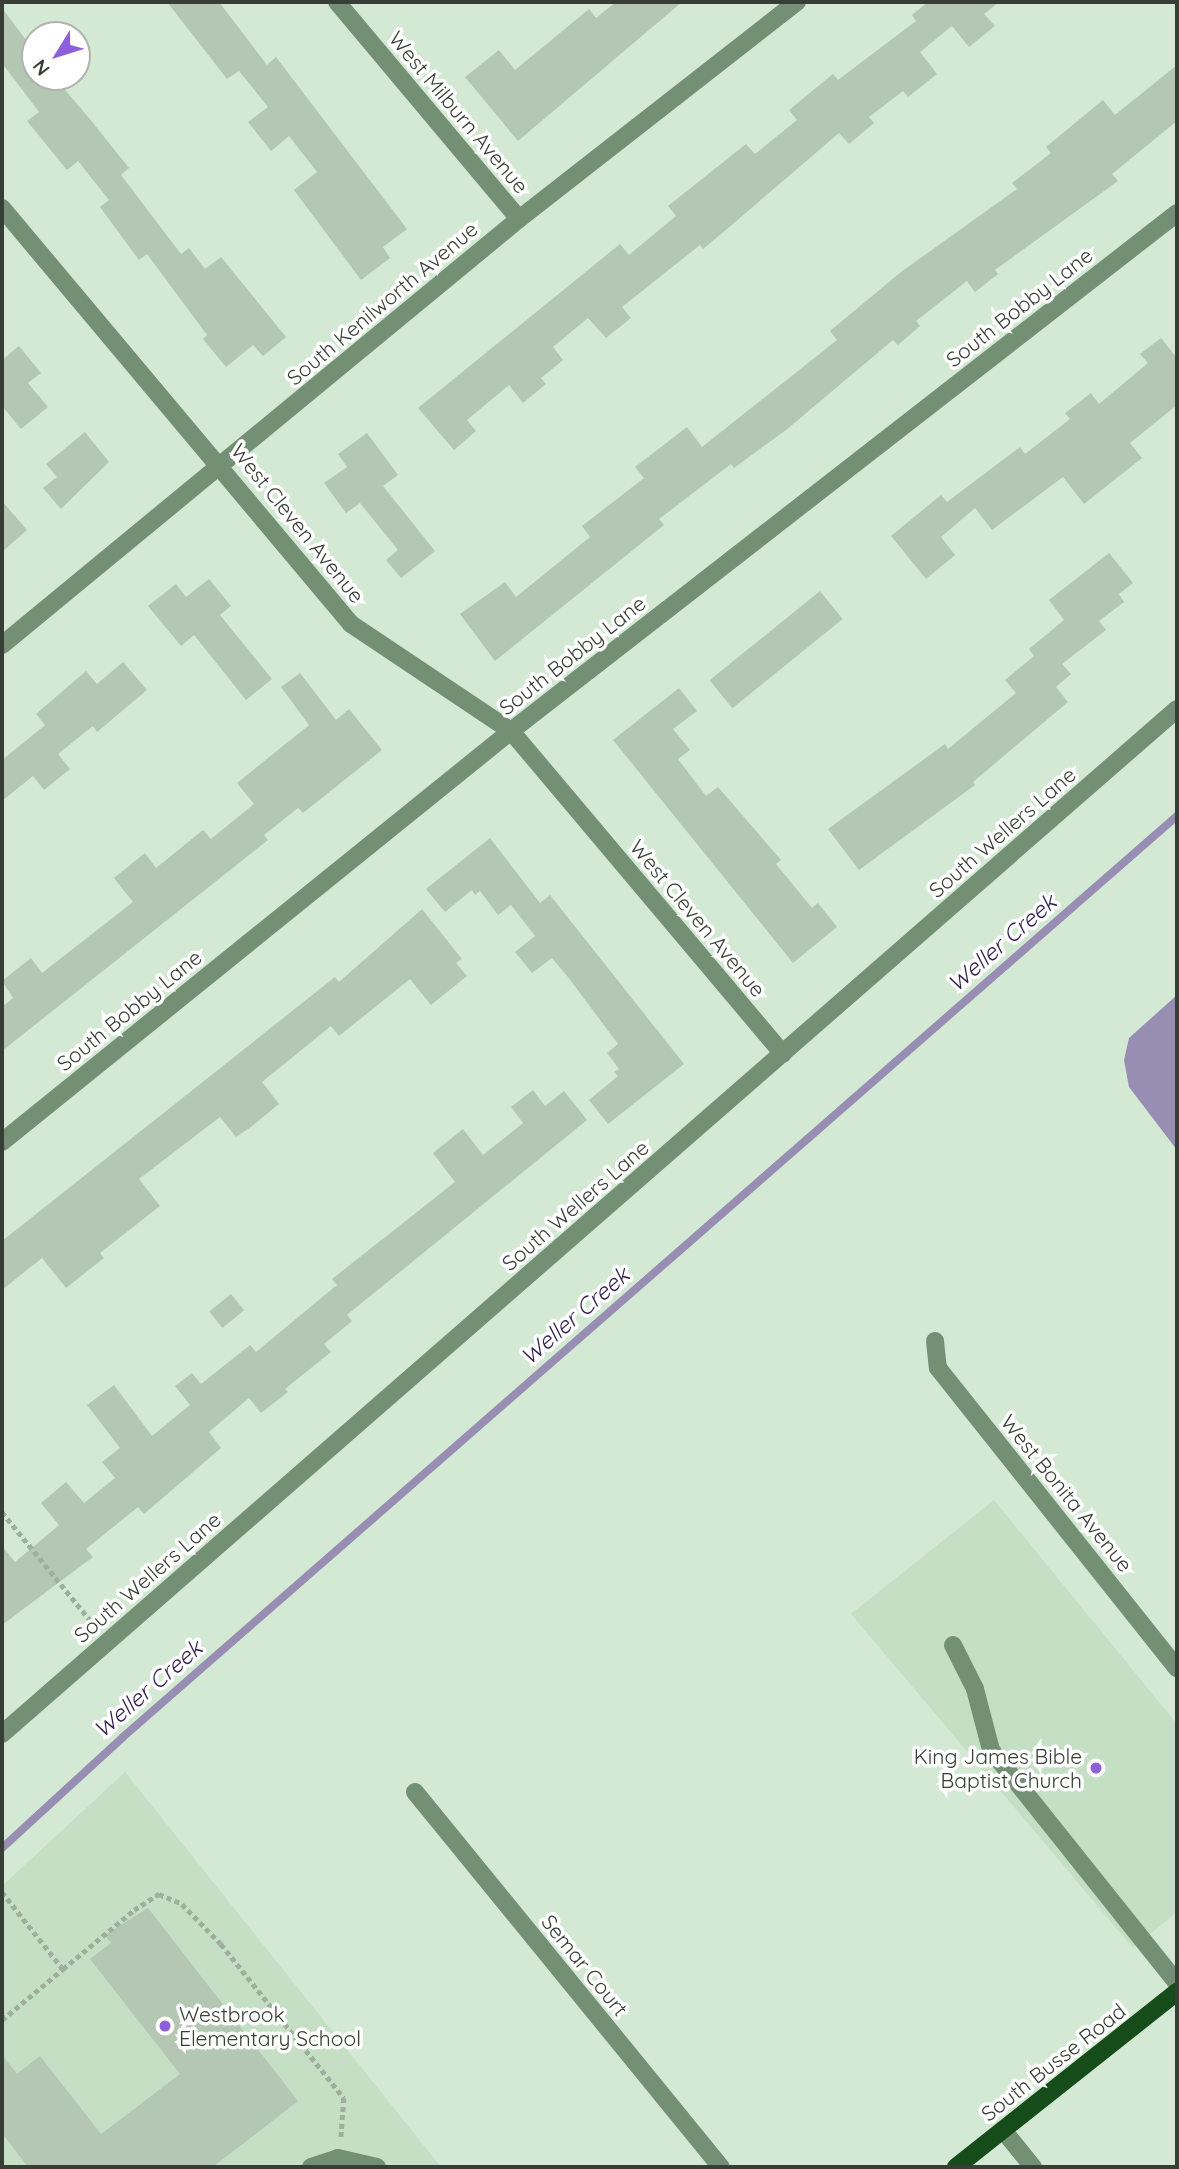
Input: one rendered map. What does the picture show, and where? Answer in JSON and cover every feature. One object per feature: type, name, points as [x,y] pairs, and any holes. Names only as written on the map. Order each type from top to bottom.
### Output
[{"type":"main road","name":"South Busse Road","points":[[956,2167],[1177,1992]]},
{"type":"street","name":"West Milburn Avenue","points":[[337,2],[519,219]]},
{"type":"street","name":"South Kenilworth Avenue","points":[[2,645],[519,219],[797,2]]},
{"type":"street","name":"West Cleven Avenue","points":[[2,208],[222,465],[351,624],[511,731],[783,1054]]},
{"type":"street","name":"South Bobby Lane","points":[[2,1142],[511,731],[1177,213]]},
{"type":"street","name":"South Wellers Lane","points":[[2,1734],[1177,709]]},
{"type":"street","name":"West Bonita Avenue","points":[[935,1341],[938,1368],[1177,1668]]},
{"type":"street","points":[[953,1645],[975,1689],[991,1750],[1177,1983]]},
{"type":"street","name":"Semar Court","points":[[415,1792],[721,2167]]},
{"type":"street","points":[[1003,2130],[1032,2167]]},
{"type":"street","points":[[311,2167],[338,2158],[377,2167]]},
{"type":"path","points":[[2,1512],[107,1642]]},
{"type":"path","points":[[2,1892],[63,1969]]},
{"type":"path","points":[[2,2020],[134,1910],[159,1894],[182,1904],[221,1944],[344,2098],[338,2158]]},
{"type":"shaded area","points":[[1177,995],[1177,1150],[1129,1087],[1124,1060],[1129,1038]]},
{"type":"shaded area","points":[[994,1500],[1177,1724],[1177,1912],[1133,1948],[851,1614]]},
{"type":"shaded area","name":"Westbrook Elementary School","points":[[125,1772],[441,2167],[2,2167],[2,1886]]},
{"type":"building","points":[[167,2],[219,2],[267,65],[276,57],[407,229],[383,247],[390,258],[361,280],[294,190],[317,172],[289,136],[271,151],[248,122],[268,107],[239,71],[227,79]]},
{"type":"building","points":[[616,2],[682,2],[518,141],[465,77],[499,50],[515,70],[589,9],[596,18]]},
{"type":"building","points":[[928,2],[999,2],[984,14],[995,26],[969,47],[952,26],[920,52],[937,74],[908,97],[903,91],[869,117],[874,123],[849,144],[839,133],[703,249],[700,245],[622,307],[631,318],[606,338],[588,318],[553,347],[563,360],[541,378],[546,384],[523,403],[509,385],[467,420],[476,431],[454,450],[418,408],[620,244],[629,255],[676,216],[668,206],[746,144],[755,154],[797,120],[789,110],[833,74],[838,80],[916,21],[912,15]]},
{"type":"building","points":[[2,8],[21,33],[21,88],[2,63]]},
{"type":"building","points":[[1177,65],[1177,121],[1112,174],[1118,181],[995,270],[998,274],[975,292],[967,281],[916,321],[920,326],[898,345],[893,340],[786,430],[734,468],[731,464],[659,519],[664,525],[495,661],[460,614],[505,582],[516,597],[590,537],[582,526],[644,478],[635,467],[687,427],[702,447],[837,340],[830,331],[901,272],[1017,189],[1012,183],[1051,153],[1046,147],[1103,100],[1115,115]]},
{"type":"building","points":[[23,91],[66,91],[129,168],[121,175],[181,254],[189,248],[205,269],[221,257],[286,337],[263,356],[253,345],[226,367],[203,339],[207,335],[147,254],[139,260],[100,207],[109,200],[78,161],[67,170],[27,121],[39,112]]},
{"type":"building","points":[[1161,338],[1177,358],[1177,405],[1130,443],[1142,458],[1084,504],[1063,477],[992,530],[975,508],[941,537],[955,555],[926,579],[891,536],[941,495],[947,502],[1020,447],[1025,454],[1070,419],[1065,413],[1091,393],[1099,404],[1148,363],[1140,354]]},
{"type":"building","points":[[19,346],[41,373],[28,383],[48,407],[21,429],[2,406],[2,360]]},
{"type":"building","points":[[85,432],[109,462],[61,509],[43,488],[57,477],[46,464]]},
{"type":"building","points":[[367,433],[398,475],[383,486],[435,551],[401,578],[386,560],[398,550],[360,503],[346,513],[324,483],[347,467],[338,454]]},
{"type":"building","points":[[2,501],[27,530],[2,552]]},
{"type":"building","points":[[1109,553],[1133,583],[1119,594],[1124,602],[1099,621],[1106,630],[1062,664],[1071,674],[1056,687],[1068,702],[973,782],[975,785],[859,870],[828,829],[945,744],[948,749],[1016,693],[1005,680],[1034,656],[1029,649],[1064,620],[1049,600]]},
{"type":"building","points":[[209,579],[231,606],[220,615],[272,679],[246,700],[194,635],[181,646],[148,606],[176,584],[186,597]]},
{"type":"building","points":[[820,591],[843,619],[732,708],[710,680]]},
{"type":"building","points":[[123,662],[147,690],[97,732],[93,726],[58,754],[70,769],[44,790],[33,776],[2,801],[2,760],[45,725],[36,714],[86,671],[97,684]]},
{"type":"building","points":[[300,673],[336,720],[349,709],[382,750],[303,813],[298,808],[264,835],[268,840],[2,1051],[2,1007],[13,998],[2,981],[31,958],[42,973],[133,902],[114,878],[145,853],[156,868],[203,830],[211,839],[254,804],[237,783],[309,725],[281,687]]},
{"type":"building","points":[[679,688],[697,711],[673,729],[690,750],[678,759],[706,796],[718,787],[781,860],[776,864],[812,908],[818,903],[837,927],[793,963],[613,740]]},
{"type":"building","points":[[490,838],[540,903],[550,895],[684,1064],[608,1124],[589,1100],[618,1076],[614,1072],[619,1069],[607,1053],[618,1044],[568,977],[552,958],[532,973],[515,952],[535,936],[511,905],[498,915],[480,891],[475,895],[472,890],[445,912],[426,889]]},
{"type":"building","points":[[422,909],[462,959],[456,963],[467,976],[431,1005],[410,979],[339,1036],[331,1026],[262,1082],[279,1104],[251,1127],[236,1137],[220,1117],[139,1179],[160,1206],[100,1253],[104,1258],[66,1288],[42,1258],[2,1290],[2,1241],[335,977],[339,982]]},
{"type":"building","points":[[533,1090],[545,1106],[564,1091],[587,1120],[347,1315],[352,1321],[324,1344],[331,1352],[285,1389],[288,1392],[261,1413],[249,1398],[209,1432],[221,1448],[144,1514],[138,1507],[86,1549],[93,1557],[2,1625],[2,1546],[15,1562],[59,1525],[41,1503],[66,1482],[84,1503],[115,1478],[102,1462],[120,1448],[87,1405],[114,1385],[152,1436],[190,1405],[175,1386],[192,1373],[201,1384],[250,1345],[256,1352],[337,1285],[332,1279],[455,1182],[433,1153],[463,1129],[483,1155],[523,1123],[511,1107]]},
{"type":"building","points":[[231,1294],[244,1310],[222,1328],[209,1312]]},
{"type":"building","points":[[148,1908],[298,2101],[213,2167],[28,2167],[2,2133],[2,2055],[17,2074],[40,2056],[101,2134],[180,2074],[90,1959],[111,1943],[105,1935]]},
{"type":"waterway","name":"Weller Creek","points":[[2,1848],[123,1737],[1177,816]]},
{"type":"place","name":"King James Bible Baptist Church","points":[[1096,1768]]},
{"type":"place","name":"Westbrook Elementary School","points":[[165,2026]]}]
